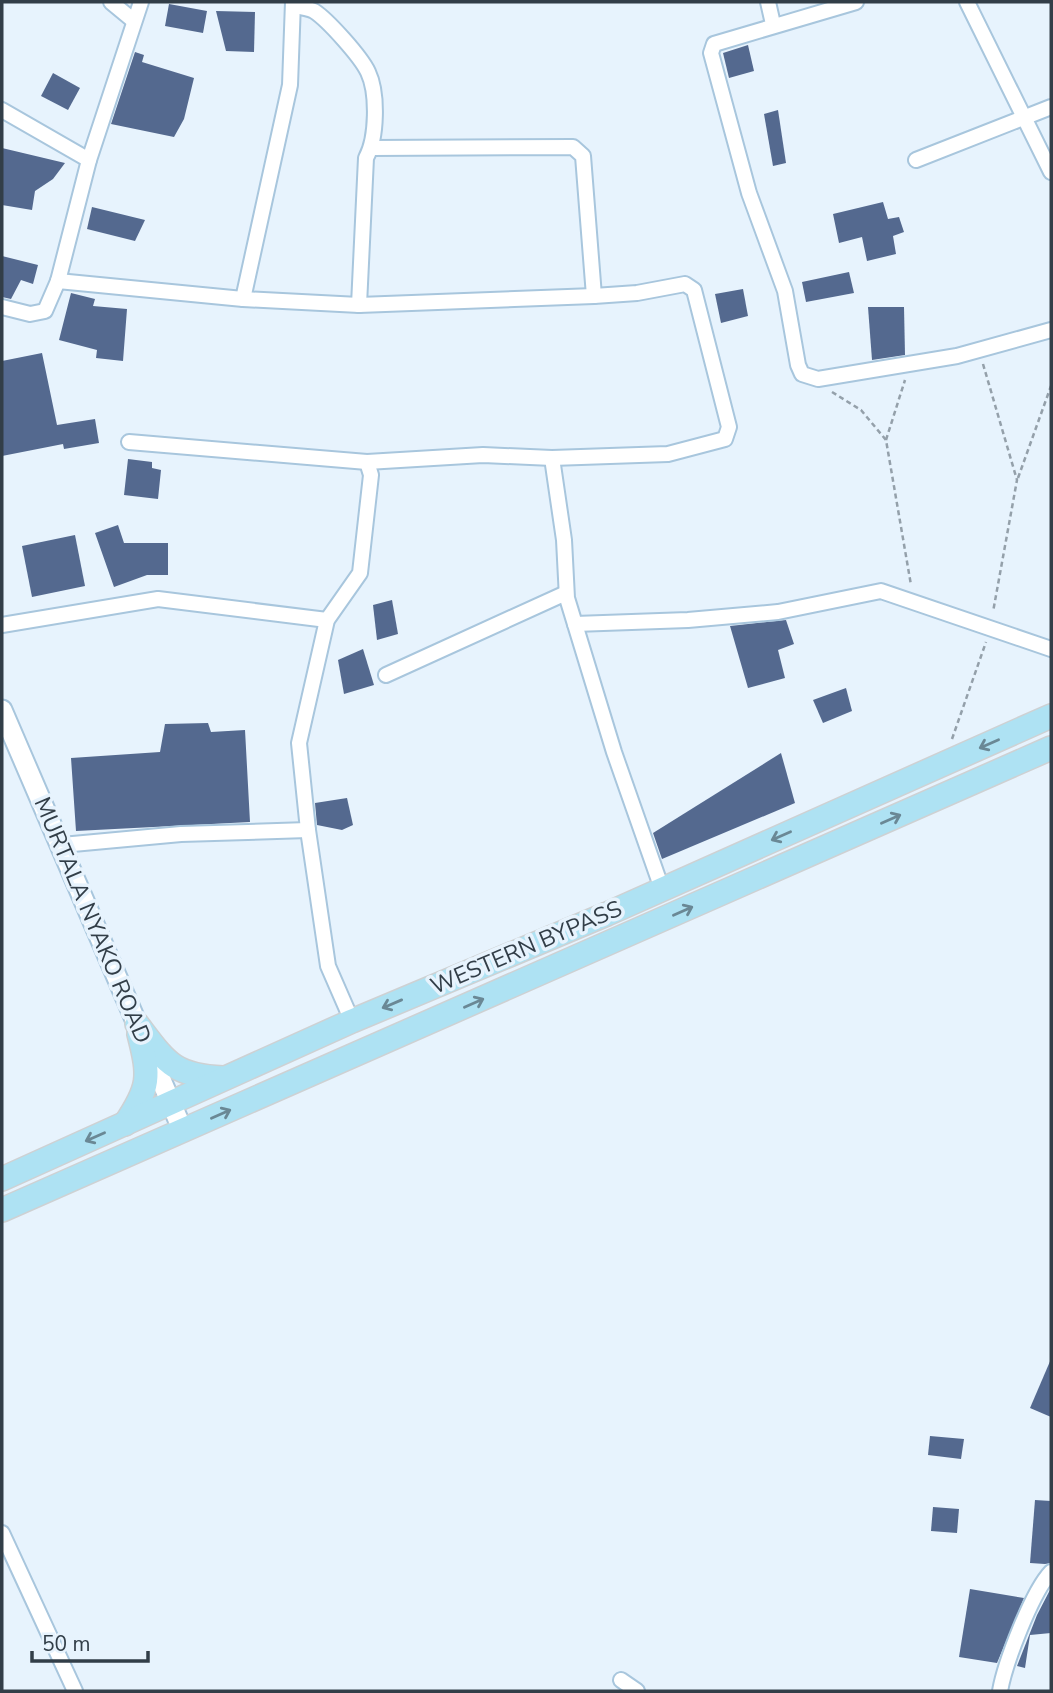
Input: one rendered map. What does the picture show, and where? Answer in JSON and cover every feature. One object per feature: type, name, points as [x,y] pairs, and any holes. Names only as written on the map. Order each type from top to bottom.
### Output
[{"type":"main road","name":"WESTERN BYPASS","points":[[2,1179],[352,1021],[662,889],[1051,716]]},
{"type":"main road","name":"WESTERN BYPASS","points":[[2,1210],[1051,748]]},
{"type":"main road","points":[[137,1024],[171,1066],[191,1075],[228,1078]]},
{"type":"main road","points":[[125,1124],[142,1099],[148,1076],[137,1024]]},
{"type":"street","points":[[111,2],[134,21]]},
{"type":"street","points":[[2,307],[39,315],[46,312],[58,281],[89,160],[113,94],[141,2]]},
{"type":"street","points":[[768,2],[773,24]]},
{"type":"street","points":[[856,2],[773,24],[714,44],[711,58],[748,193],[785,290],[797,365],[808,378],[818,379],[979,350],[1051,330]]},
{"type":"street","points":[[967,2],[1051,172]]},
{"type":"street","points":[[243,299],[290,86],[293,4],[316,12],[368,72],[374,90],[371,148],[366,158],[359,304]]},
{"type":"street","points":[[916,160],[1051,107]]},
{"type":"street","points":[[2,110],[89,160]]},
{"type":"street","points":[[371,148],[573,147],[583,156],[594,296]]},
{"type":"street","points":[[58,281],[243,299],[359,304],[594,296],[691,286],[729,434],[725,439],[668,454],[552,458],[483,454],[367,462],[129,442]]},
{"type":"street","points":[[552,458],[564,540],[566,593],[662,889]]},
{"type":"street","points":[[352,1021],[328,966],[307,830],[299,735],[327,620],[360,573],[371,475],[367,462]]},
{"type":"street","points":[[575,624],[778,612],[872,591],[914,601],[1051,649]]},
{"type":"street","points":[[386,675],[566,593]]},
{"type":"street","points":[[2,625],[158,599],[327,620]]},
{"type":"street","name":"MURTALA NYAKO ROAD","points":[[2,710],[183,1131]]},
{"type":"street","points":[[62,845],[181,834],[307,830]]},
{"type":"street","points":[[2,1534],[75,1691]]},
{"type":"street","points":[[1000,1691],[1019,1631],[1042,1581],[1051,1572]]},
{"type":"street","points":[[621,1680],[637,1691]]},
{"type":"path","points":[[979,350],[1017,480]]},
{"type":"path","points":[[911,364],[886,440],[914,601]]},
{"type":"path","points":[[808,378],[861,410],[886,440]]},
{"type":"path","points":[[944,764],[990,628],[1017,480],[1051,386]]},
{"type":"building","points":[[169,4],[207,11],[203,33],[165,26]]},
{"type":"building","points":[[216,11],[255,12],[254,52],[226,51]]},
{"type":"building","points":[[748,45],[754,71],[729,78],[723,53]]},
{"type":"building","points":[[135,52],[144,55],[142,62],[194,78],[184,119],[174,137],[111,124]]},
{"type":"building","points":[[53,73],[80,88],[68,110],[41,96]]},
{"type":"building","points":[[778,110],[786,163],[773,166],[764,114]]},
{"type":"building","points":[[2,148],[65,163],[53,179],[35,191],[32,210],[2,205]]},
{"type":"building","points":[[883,202],[888,219],[899,217],[904,232],[893,236],[896,254],[867,261],[862,237],[839,243],[833,214]]},
{"type":"building","points":[[92,207],[145,220],[135,241],[87,229]]},
{"type":"building","points":[[2,256],[38,265],[33,284],[21,280],[11,299],[2,297]]},
{"type":"building","points":[[849,272],[854,293],[806,302],[802,282]]},
{"type":"building","points":[[743,289],[748,316],[721,323],[715,294]]},
{"type":"building","points":[[71,293],[95,299],[93,306],[127,309],[123,361],[96,358],[97,350],[59,340]]},
{"type":"building","points":[[868,307],[904,307],[905,355],[872,360]]},
{"type":"building","points":[[42,353],[57,425],[95,419],[99,443],[64,449],[63,444],[2,456],[2,361]]},
{"type":"building","points":[[128,459],[152,462],[152,468],[161,470],[158,499],[124,495]]},
{"type":"building","points":[[118,525],[124,543],[168,543],[168,575],[147,575],[114,587],[95,533]]},
{"type":"building","points":[[75,535],[85,586],[32,597],[22,546]]},
{"type":"building","points":[[392,600],[398,634],[377,640],[373,605]]},
{"type":"building","points":[[786,620],[794,644],[778,650],[785,678],[748,688],[730,626]]},
{"type":"building","points":[[363,649],[374,685],[344,694],[338,660]]},
{"type":"building","points":[[846,688],[852,711],[823,723],[813,700]]},
{"type":"building","points":[[208,723],[211,732],[245,730],[250,822],[76,831],[71,758],[160,752],[165,724]]},
{"type":"building","points":[[781,753],[795,803],[662,859],[653,833]]},
{"type":"building","points":[[347,798],[353,825],[342,830],[317,825],[315,803]]},
{"type":"building","points":[[1051,1359],[1051,1417],[1030,1408]]},
{"type":"building","points":[[930,1436],[964,1439],[961,1459],[928,1455]]},
{"type":"building","points":[[1035,1500],[1051,1501],[1051,1563],[1030,1563]]},
{"type":"building","points":[[933,1507],[959,1509],[957,1533],[931,1531]]},
{"type":"building","points":[[1051,1588],[1051,1633],[1030,1635],[1025,1668],[1017,1666],[1037,1615]]},
{"type":"building","points":[[970,1589],[1024,1598],[997,1663],[959,1657]]}]
